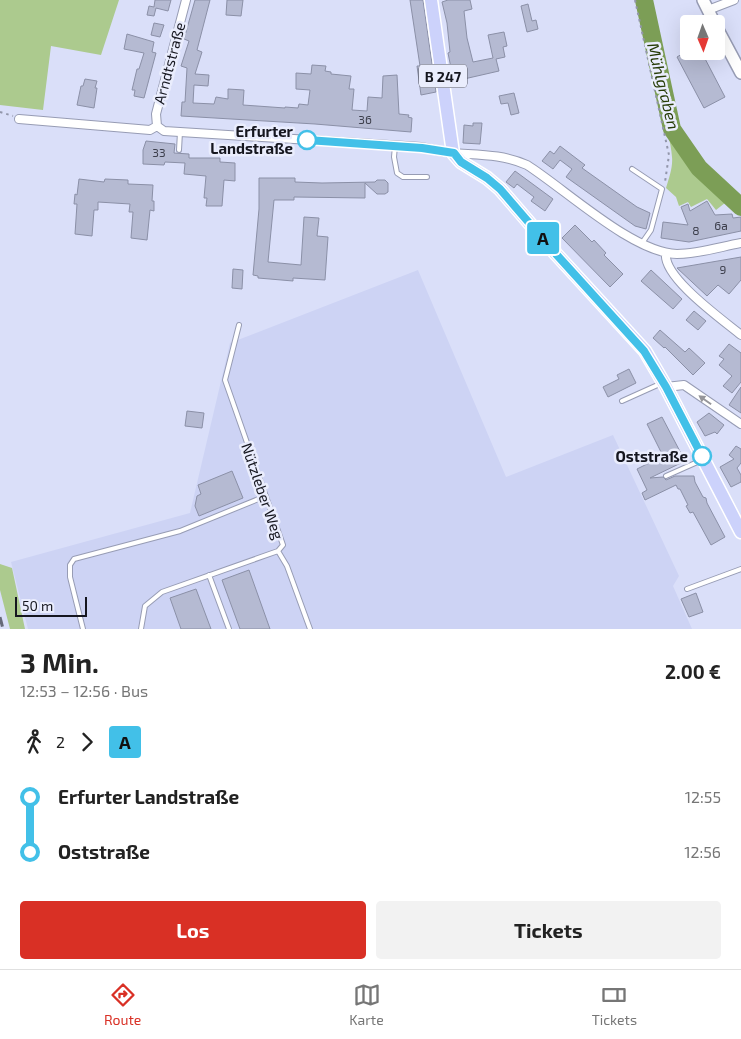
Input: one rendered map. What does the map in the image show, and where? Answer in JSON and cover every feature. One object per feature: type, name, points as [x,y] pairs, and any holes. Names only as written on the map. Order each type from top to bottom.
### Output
[{"type":"main road","name":"B 247","points":[[431,0],[454,153]]},
{"type":"main road","points":[[725,42],[741,73]]},
{"type":"main road","points":[[454,153],[461,162],[487,178],[500,189],[644,351],[665,385],[704,459],[731,503],[741,532]]},
{"type":"street","name":"Arndtstraße","points":[[157,126],[156,114],[186,0]]},
{"type":"street","points":[[706,5],[734,0]]},
{"type":"street","points":[[19,119],[150,130],[157,126],[164,131],[422,148],[454,153],[500,156],[514,159],[527,165],[622,234],[666,253],[685,253],[741,243]]},
{"type":"street","points":[[666,253],[665,259],[669,268],[682,285],[741,335]]},
{"type":"street","points":[[665,385],[684,385],[741,424]]},
{"type":"lane","points":[[179,150],[180,132]]},
{"type":"lane","points":[[395,146],[394,157],[397,173],[402,177],[427,177]]},
{"type":"lane","points":[[632,169],[662,189],[651,230],[642,243]]},
{"type":"lane","name":"Nützleber Weg","points":[[141,629],[145,606],[162,592],[278,551],[282,544],[225,380],[239,325]]},
{"type":"lane","points":[[622,401],[665,385]]},
{"type":"lane","points":[[666,476],[704,459]]},
{"type":"lane","points":[[83,629],[70,577],[70,565],[74,558],[180,531],[266,496]]},
{"type":"lane","points":[[278,551],[287,566],[310,629]]},
{"type":"lane","points":[[687,589],[741,569]]},
{"type":"lane","points":[[209,575],[229,629]]},
{"type":"path","points":[[634,0],[670,155],[666,179],[662,189]]},
{"type":"path","points":[[0,112],[19,119]]},
{"type":"shaded area","points":[[418,270],[506,477],[613,435],[679,576],[673,586],[692,629],[28,629],[11,562],[190,513],[230,343]]},
{"type":"green space","points":[[0,0],[119,0],[101,55],[51,46],[43,110],[0,105]]},
{"type":"green space","points":[[665,105],[670,129],[699,168],[730,199],[716,210],[707,199],[691,207],[688,202],[679,206],[676,197],[666,188],[672,161],[665,118]]},
{"type":"green space","points":[[0,564],[12,568],[25,629],[10,629],[0,590]]},
{"type":"building","points":[[155,0],[171,0],[168,11],[156,8],[154,16],[147,15],[149,6],[154,7]]},
{"type":"building","points":[[195,0],[210,0],[197,50],[202,52],[195,74],[209,75],[208,86],[194,85],[193,103],[214,104],[216,97],[228,99],[228,89],[244,90],[243,105],[298,108],[299,104],[308,105],[310,90],[296,89],[296,73],[311,74],[312,65],[326,66],[325,71],[331,72],[331,74],[351,76],[349,89],[354,89],[352,110],[367,111],[368,97],[382,98],[383,76],[397,75],[399,114],[409,115],[408,117],[412,118],[411,132],[181,116],[182,102],[185,102],[187,68],[181,66],[189,41],[184,39]]},
{"type":"building","points":[[227,0],[243,0],[241,16],[226,15]]},
{"type":"building","points":[[410,0],[423,0],[436,92],[421,95],[417,66],[420,66]]},
{"type":"building","points":[[448,0],[470,0],[472,9],[464,11],[467,38],[473,62],[493,58],[488,35],[504,32],[507,46],[503,47],[505,57],[496,59],[499,71],[464,79],[461,66],[451,68],[448,53],[450,52],[447,23],[442,2]]},
{"type":"building","points":[[528,4],[532,21],[536,20],[538,29],[527,32],[521,6]]},
{"type":"building","points":[[154,23],[164,25],[160,37],[151,35]]},
{"type":"building","points":[[127,34],[154,42],[152,52],[156,53],[144,98],[134,96],[135,90],[132,90],[137,69],[139,69],[144,53],[124,49]]},
{"type":"building","points":[[680,55],[680,60],[706,60],[725,97],[704,108],[677,57]]},
{"type":"building","points":[[85,79],[97,81],[94,108],[77,105],[81,86],[83,86]]},
{"type":"building","points":[[514,93],[519,113],[511,115],[508,103],[501,104],[499,96]]},
{"type":"building","points":[[473,123],[482,123],[480,144],[463,143],[464,125],[473,126]]},
{"type":"building","points":[[146,141],[175,144],[174,153],[189,154],[189,158],[220,158],[220,162],[235,163],[235,181],[224,180],[222,206],[206,206],[207,198],[204,198],[206,176],[184,174],[185,163],[143,164],[143,150]]},
{"type":"building","points":[[560,146],[585,165],[582,168],[637,207],[650,213],[646,229],[635,226],[566,177],[572,169],[560,160],[553,169],[542,161],[550,151],[554,154]]},
{"type":"building","points":[[515,171],[553,199],[545,211],[531,201],[534,197],[517,184],[514,188],[506,182]]},
{"type":"building","points":[[259,178],[295,178],[295,182],[322,183],[375,182],[377,180],[385,180],[388,183],[388,192],[377,194],[365,183],[365,198],[294,197],[294,200],[274,200],[268,262],[301,265],[304,217],[319,218],[317,236],[328,237],[325,280],[293,278],[293,281],[258,278],[258,276],[253,275],[259,209]]},
{"type":"building","points":[[79,179],[104,182],[105,179],[128,180],[128,184],[153,185],[152,201],[154,201],[154,211],[150,210],[147,240],[131,238],[133,212],[129,212],[130,204],[98,202],[98,210],[94,210],[92,236],[75,234],[77,204],[74,204]]},
{"type":"building","points":[[707,201],[715,215],[732,214],[733,218],[741,217],[741,231],[689,242],[661,238],[663,222],[688,225],[681,207],[688,204],[690,211]]},
{"type":"building","points":[[575,225],[592,242],[594,240],[606,253],[604,255],[623,274],[610,287],[562,238]]},
{"type":"building","points":[[741,257],[741,280],[729,294],[718,285],[707,296],[677,268]]},
{"type":"building","points":[[233,269],[243,270],[242,289],[232,288]]},
{"type":"building","points":[[651,270],[682,299],[673,309],[641,281]]},
{"type":"building","points":[[694,311],[706,321],[698,330],[686,320]]},
{"type":"building","points":[[660,330],[685,352],[689,348],[705,363],[693,375],[665,347],[653,338]]},
{"type":"building","points":[[729,344],[741,353],[741,382],[732,393],[723,386],[732,376],[719,365],[724,359],[719,356]]},
{"type":"building","points":[[629,369],[636,383],[608,397],[603,387],[619,379],[617,375]]},
{"type":"building","points":[[741,387],[741,413],[729,405]]},
{"type":"building","points":[[187,411],[204,413],[202,428],[185,426]]},
{"type":"building","points":[[709,413],[724,425],[717,434],[715,432],[705,436],[697,422]]},
{"type":"building","points":[[662,417],[685,461],[650,478],[663,477],[666,480],[675,476],[694,476],[695,482],[703,497],[706,498],[725,537],[711,545],[693,512],[690,513],[680,489],[676,485],[645,500],[642,493],[647,490],[637,469],[663,456],[647,424]]},
{"type":"building","points":[[736,446],[741,449],[741,463],[737,468],[741,475],[741,482],[731,487],[720,467],[734,459],[729,455]]},
{"type":"building","points":[[232,471],[243,498],[199,516],[195,506],[197,496],[201,494],[198,485]]},
{"type":"building","points":[[249,570],[270,629],[240,629],[222,580]]},
{"type":"building","points":[[196,589],[211,629],[181,629],[170,598]]},
{"type":"building","points":[[696,593],[703,612],[689,617],[681,599]]},
{"type":"waterway","name":"Mühlgraben","points":[[644,0],[672,129],[699,168],[741,207]]},
{"type":"railway","points":[[0,617],[3,629]]},
{"type":"bus line","name":"A","points":[[307,140],[422,148],[454,153],[461,162],[487,178],[528,219],[556,254],[644,351],[655,366],[702,456]]},
{"type":"place","name":"Erfurter Landstraße","points":[[307,140]]},
{"type":"place","name":"Oststraße","points":[[702,456]]}]
